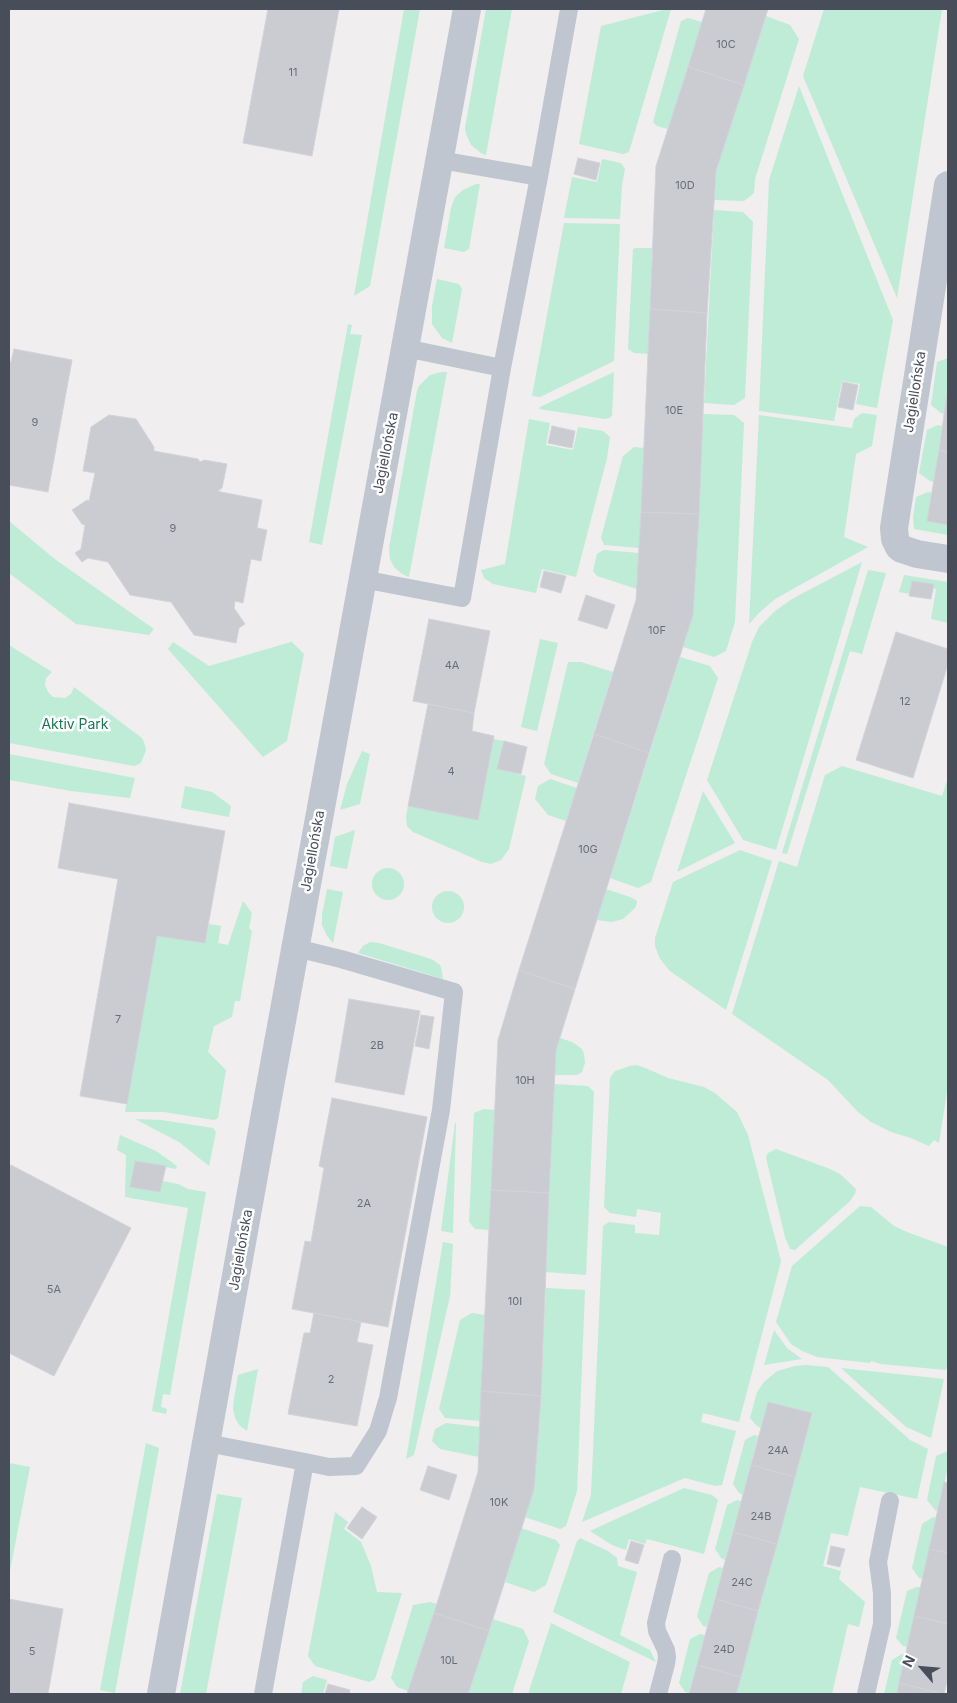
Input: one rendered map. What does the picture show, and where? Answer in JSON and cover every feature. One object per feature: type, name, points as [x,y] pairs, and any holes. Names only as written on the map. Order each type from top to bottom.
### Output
[{"type":"street","name":"Jagiellońska","points":[[161,1694],[467,9]]},
{"type":"street","name":"Jagiellońska","points":[[948,185],[894,528],[896,543],[902,549],[917,554],[948,559]]},
{"type":"lane","points":[[362,579],[462,598],[502,368],[569,9]]},
{"type":"lane","points":[[440,160],[539,177]]},
{"type":"lane","points":[[405,348],[502,368]]},
{"type":"lane","points":[[207,1443],[329,1467],[356,1466],[378,1431],[388,1398],[441,1110],[454,992],[296,948]]},
{"type":"lane","points":[[263,1694],[305,1462]]},
{"type":"lane","points":[[866,1694],[882,1624],[883,1598],[878,1570],[878,1554],[890,1501]]},
{"type":"lane","points":[[658,1694],[667,1657],[656,1623],[672,1559]]},
{"type":"green space","points":[[404,9],[420,9],[370,286],[354,296]]},
{"type":"green space","points":[[486,9],[512,9],[486,155],[471,145],[465,128]]},
{"type":"green space","points":[[671,9],[629,152],[623,154],[579,144],[601,26]]},
{"type":"green space","points":[[824,9],[942,9],[897,298],[803,76]]},
{"type":"green space","points":[[766,16],[790,25],[799,39],[755,179],[754,193],[744,201],[714,200],[716,171]]},
{"type":"green space","points":[[688,18],[702,22],[668,129],[657,126],[653,122],[681,21]]},
{"type":"green space","points":[[799,86],[893,320],[877,408],[856,404],[860,384],[842,381],[834,421],[759,411],[769,180]]},
{"type":"green space","points":[[602,159],[621,163],[625,169],[620,219],[564,218],[572,177],[597,182]]},
{"type":"green space","points":[[480,184],[469,249],[464,252],[444,248],[451,208],[455,197],[463,190]]},
{"type":"green space","points":[[714,210],[743,212],[753,222],[745,398],[734,405],[704,403]]},
{"type":"green space","points":[[564,223],[620,224],[614,361],[540,397],[532,396]]},
{"type":"green space","points":[[652,248],[648,354],[634,353],[628,349],[633,249]]},
{"type":"green space","points":[[437,279],[459,284],[462,289],[452,343],[442,338],[432,324],[432,306]]},
{"type":"green space","points":[[348,324],[352,325],[350,334],[362,335],[322,545],[309,542]]},
{"type":"green space","points":[[948,358],[948,387],[944,414],[931,405],[937,362]]},
{"type":"green space","points":[[447,372],[409,577],[394,567],[390,559],[389,548],[417,391],[419,386],[430,375]]},
{"type":"green space","points":[[614,372],[612,416],[609,418],[605,419],[539,409],[540,407]]},
{"type":"green space","points":[[862,413],[877,415],[872,446],[856,454],[844,537],[868,547],[775,599],[749,624],[759,415],[852,428],[854,419]]},
{"type":"green space","points":[[703,414],[734,415],[744,423],[735,622],[726,651],[714,657],[683,647],[693,615]]},
{"type":"green space","points":[[529,419],[550,423],[546,445],[573,450],[578,427],[603,431],[610,437],[607,458],[576,577],[542,569],[536,593],[493,584],[484,578],[481,570],[505,564]]},
{"type":"green space","points":[[938,425],[942,426],[934,482],[919,473],[927,430]]},
{"type":"green space","points":[[634,447],[644,448],[639,548],[604,545],[601,538],[623,456]]},
{"type":"green space","points":[[928,492],[932,493],[927,521],[948,525],[948,535],[914,529],[913,517],[916,497]]},
{"type":"green space","points":[[9,521],[56,560],[154,629],[149,635],[76,624],[9,573]]},
{"type":"green space","points":[[604,550],[639,553],[637,589],[597,576],[593,571],[597,554]]},
{"type":"green space","points":[[862,562],[776,850],[743,840],[707,780],[752,642],[759,627],[775,611],[792,599]]},
{"type":"green space","points":[[868,570],[886,573],[862,654],[850,651],[787,854],[782,853]]},
{"type":"green space","points":[[904,575],[948,582],[948,623],[931,619],[936,589],[933,588],[934,584],[912,581],[910,594],[899,592]]},
{"type":"green space","points":[[540,639],[558,643],[537,731],[521,727]]},
{"type":"green space","points":[[291,641],[304,654],[287,741],[263,757],[168,649],[173,642],[209,666]]},
{"type":"green space","name":"Aktiv Park","points":[[9,645],[52,672],[46,678],[45,685],[53,697],[65,698],[71,694],[74,687],[142,738],[146,750],[141,763],[134,766],[9,743]]},
{"type":"green space","points":[[680,657],[710,666],[718,678],[651,882],[638,888],[610,878]]},
{"type":"green space","points":[[568,662],[581,662],[613,672],[578,783],[551,774],[544,764]]},
{"type":"green space","points":[[493,739],[504,741],[498,769],[526,776],[509,849],[501,860],[491,864],[482,862],[413,832],[407,826],[406,817],[408,806],[478,819]]},
{"type":"green space","points":[[362,751],[370,754],[360,804],[340,810],[347,784]]},
{"type":"green space","points":[[9,754],[135,778],[130,798],[71,791],[9,780]]},
{"type":"green space","points":[[842,766],[942,796],[948,778],[948,1085],[939,1143],[934,1140],[929,1146],[891,1132],[871,1122],[858,1112],[828,1080],[732,1014],[779,861],[797,867],[825,775]]},
{"type":"green space","points":[[550,779],[577,788],[566,821],[548,815],[535,799],[538,786]]},
{"type":"green space","points":[[185,786],[212,792],[231,806],[229,817],[181,808]]},
{"type":"green space","points":[[703,791],[735,843],[677,872]]},
{"type":"green space","points":[[355,830],[347,869],[330,866],[335,837]]},
{"type":"green space","points":[[740,850],[772,861],[726,1010],[670,971],[660,959],[655,946],[655,938],[673,882]]},
{"type":"green space","points":[[388,868],[394,869],[399,873],[403,878],[403,890],[399,895],[394,899],[388,900],[382,899],[377,895],[373,890],[372,884],[373,878],[377,873],[382,869]]},
{"type":"green space","points":[[327,889],[343,892],[333,943],[322,925]]},
{"type":"green space","points":[[606,889],[636,900],[635,908],[623,919],[612,922],[597,920]]},
{"type":"green space","points":[[448,891],[460,895],[464,907],[460,919],[448,923],[436,919],[432,907],[436,895]]},
{"type":"green space","points":[[243,901],[252,913],[249,928],[252,931],[240,1001],[235,1001],[232,1017],[214,1026],[208,1052],[226,1070],[218,1118],[214,1120],[164,1112],[125,1112],[157,936],[205,943],[209,924],[221,926],[218,943],[228,945]]},
{"type":"green space","points":[[370,942],[431,959],[441,967],[443,979],[358,953],[363,946]]},
{"type":"green space","points":[[560,1038],[572,1042],[582,1049],[585,1063],[582,1072],[579,1074],[554,1075],[556,1050]]},
{"type":"green space","points":[[636,1065],[668,1078],[704,1087],[715,1093],[737,1112],[748,1135],[781,1261],[739,1422],[703,1413],[701,1422],[736,1431],[722,1485],[715,1486],[685,1478],[582,1522],[591,1495],[603,1226],[609,1222],[635,1225],[635,1233],[659,1235],[661,1213],[637,1209],[636,1217],[610,1213],[604,1207],[610,1078],[615,1071]]},
{"type":"green space","points":[[554,1084],[588,1086],[594,1092],[586,1275],[546,1272]]},
{"type":"green space","points":[[484,1109],[495,1110],[489,1230],[475,1229],[469,1222],[474,1113]]},
{"type":"green space","points":[[135,1119],[161,1120],[213,1128],[216,1132],[209,1166],[179,1142]]},
{"type":"green space","points":[[456,1123],[453,1233],[441,1231]]},
{"type":"green space","points":[[120,1135],[156,1151],[177,1166],[176,1169],[135,1161],[131,1187],[160,1192],[163,1181],[178,1184],[188,1189],[206,1192],[170,1395],[163,1394],[161,1407],[167,1409],[166,1414],[152,1411],[188,1208],[125,1197],[126,1155],[117,1150]]},
{"type":"green space","points":[[776,1149],[840,1174],[856,1189],[850,1201],[795,1250],[790,1249],[785,1237],[766,1157],[768,1153]]},
{"type":"green space","points":[[860,1206],[871,1207],[894,1226],[948,1247],[948,1361],[946,1370],[817,1357],[791,1344],[776,1322],[792,1266]]},
{"type":"green space","points":[[443,1242],[453,1244],[450,1296],[414,1455],[406,1459]]},
{"type":"green space","points":[[546,1288],[585,1290],[577,1491],[566,1526],[560,1529],[525,1517],[534,1489]]},
{"type":"green space","points":[[472,1313],[485,1315],[480,1421],[445,1418],[439,1409],[460,1320]]},
{"type":"green space","points":[[774,1330],[787,1348],[802,1359],[764,1365]]},
{"type":"green space","points":[[806,1365],[828,1367],[910,1440],[928,1449],[917,1499],[860,1487],[848,1536],[831,1533],[823,1566],[841,1571],[839,1579],[865,1602],[859,1627],[848,1624],[832,1694],[736,1694],[811,1413],[768,1402],[761,1428],[750,1418],[757,1392],[764,1382],[777,1371]]},
{"type":"green space","points":[[841,1368],[944,1379],[931,1438],[906,1427]]},
{"type":"green space","points":[[258,1369],[247,1431],[240,1426],[235,1418],[233,1409],[238,1375]]},
{"type":"green space","points":[[446,1423],[480,1427],[479,1457],[440,1449],[432,1441],[435,1429]]},
{"type":"green space","points":[[754,1435],[758,1436],[743,1495],[739,1493],[733,1484],[745,1440]]},
{"type":"green space","points":[[146,1443],[159,1448],[115,1693],[100,1690]]},
{"type":"green space","points":[[948,1451],[948,1466],[938,1511],[927,1500],[936,1456]]},
{"type":"green space","points":[[9,1463],[30,1467],[9,1576]]},
{"type":"green space","points":[[684,1488],[712,1495],[718,1500],[704,1554],[647,1539],[645,1544],[629,1539],[626,1550],[612,1545],[590,1531]]},
{"type":"green space","points":[[217,1494],[242,1498],[206,1694],[180,1694]]},
{"type":"green space","points":[[737,1500],[741,1501],[725,1560],[721,1558],[715,1549],[727,1505]]},
{"type":"green space","points":[[335,1512],[348,1522],[344,1529],[361,1542],[371,1566],[377,1592],[402,1593],[375,1679],[369,1682],[315,1666],[308,1656]]},
{"type":"green space","points":[[933,1517],[936,1518],[923,1579],[919,1578],[912,1568],[922,1524]]},
{"type":"green space","points":[[521,1528],[556,1540],[560,1545],[546,1585],[534,1592],[505,1582]]},
{"type":"green space","points":[[580,1538],[608,1551],[617,1558],[618,1566],[637,1572],[620,1635],[650,1650],[656,1662],[553,1612],[577,1541]]},
{"type":"green space","points":[[719,1567],[723,1568],[707,1627],[703,1626],[697,1616],[709,1573]]},
{"type":"green space","points":[[921,1587],[907,1647],[903,1646],[896,1638],[907,1591]]},
{"type":"green space","points":[[430,1602],[437,1604],[408,1691],[397,1687],[391,1678],[413,1605]]},
{"type":"green space","points":[[493,1619],[523,1629],[529,1641],[512,1694],[468,1694]]},
{"type":"green space","points":[[551,1623],[630,1662],[621,1694],[528,1694]]},
{"type":"green space","points":[[700,1634],[705,1635],[689,1693],[685,1692],[679,1683],[690,1639]]},
{"type":"green space","points":[[902,1654],[906,1655],[897,1694],[884,1694],[892,1660]]},
{"type":"green space","points":[[313,1676],[327,1680],[323,1694],[301,1694],[303,1682]]},
{"type":"building","points":[[268,9],[339,9],[312,156],[243,143]]},
{"type":"building","points":[[706,9],[768,9],[744,85],[688,67]]},
{"type":"building","points":[[688,67],[744,85],[716,171],[707,313],[650,309],[656,166]]},
{"type":"building","points":[[578,158],[600,163],[596,180],[574,174]]},
{"type":"building","points":[[650,309],[707,313],[699,514],[641,512]]},
{"type":"building","points":[[14,349],[72,360],[48,492],[9,485],[9,362],[11,362]]},
{"type":"building","points":[[843,382],[858,385],[853,410],[838,407]]},
{"type":"building","points":[[948,387],[948,452],[939,450]]},
{"type":"building","points":[[109,415],[136,419],[154,447],[154,451],[198,459],[200,462],[204,460],[227,464],[222,488],[218,491],[262,500],[257,528],[267,530],[261,561],[251,559],[243,603],[235,601],[234,608],[245,624],[239,628],[236,643],[194,635],[171,602],[130,595],[108,562],[88,558],[82,562],[75,553],[81,549],[85,525],[82,524],[72,510],[87,500],[89,501],[95,473],[83,471],[91,427]]},
{"type":"building","points":[[552,426],[575,431],[572,448],[548,443]]},
{"type":"building","points":[[939,450],[948,452],[948,525],[927,521]]},
{"type":"building","points":[[641,512],[699,514],[693,615],[649,753],[594,734],[636,600]]},
{"type":"building","points":[[544,571],[566,576],[561,593],[540,587]]},
{"type":"building","points":[[912,581],[934,584],[931,599],[909,596]]},
{"type":"building","points":[[586,595],[615,605],[607,629],[578,620]]},
{"type":"building","points":[[429,619],[490,631],[474,713],[413,701]]},
{"type":"building","points":[[896,632],[948,649],[948,664],[913,778],[856,760]]},
{"type":"building","points":[[428,704],[474,713],[472,731],[494,736],[478,820],[408,806]]},
{"type":"building","points":[[594,734],[649,753],[575,989],[519,970]]},
{"type":"building","points":[[504,741],[527,747],[521,774],[497,769]]},
{"type":"building","points":[[69,803],[225,831],[205,943],[157,936],[127,1104],[80,1096],[118,879],[58,868]]},
{"type":"building","points":[[519,970],[575,989],[556,1050],[549,1193],[491,1190],[498,1040]]},
{"type":"building","points":[[349,999],[420,1011],[404,1095],[335,1082]]},
{"type":"building","points":[[421,1015],[434,1017],[429,1049],[415,1046]]},
{"type":"building","points":[[332,1098],[427,1117],[388,1327],[292,1309],[305,1241],[311,1242],[324,1168],[319,1166]]},
{"type":"building","points":[[135,1161],[166,1166],[160,1192],[130,1187]]},
{"type":"building","points":[[11,1165],[131,1228],[54,1376],[9,1353],[9,1169]]},
{"type":"building","points":[[491,1190],[549,1193],[541,1396],[481,1391]]},
{"type":"building","points":[[314,1313],[361,1322],[357,1342],[373,1345],[357,1426],[288,1414],[304,1333],[310,1333]]},
{"type":"building","points":[[481,1391],[541,1396],[534,1489],[489,1631],[434,1613],[478,1472]]},
{"type":"building","points":[[768,1402],[812,1413],[795,1477],[751,1465]]},
{"type":"building","points":[[751,1465],[795,1477],[777,1544],[733,1532]]},
{"type":"building","points":[[428,1466],[457,1475],[449,1500],[420,1490]]},
{"type":"building","points":[[944,1482],[948,1483],[948,1553],[929,1549]]},
{"type":"building","points":[[362,1507],[377,1517],[362,1539],[347,1528]]},
{"type":"building","points":[[733,1532],[777,1544],[758,1611],[715,1599]]},
{"type":"building","points":[[631,1541],[644,1545],[638,1564],[625,1560]]},
{"type":"building","points":[[831,1546],[845,1549],[840,1567],[827,1564]]},
{"type":"building","points":[[929,1549],[948,1553],[948,1624],[914,1616]]},
{"type":"building","points":[[9,1599],[63,1609],[48,1694],[9,1694]]},
{"type":"building","points":[[715,1599],[758,1611],[741,1677],[697,1665]]},
{"type":"building","points":[[434,1613],[489,1631],[468,1694],[407,1694]]},
{"type":"building","points":[[914,1616],[948,1624],[948,1677],[944,1694],[899,1683]]},
{"type":"building","points":[[697,1665],[741,1677],[736,1694],[689,1694]]},
{"type":"building","points":[[899,1683],[944,1694],[897,1694]]},
{"type":"building","points":[[328,1684],[350,1690],[349,1694],[325,1694]]}]
